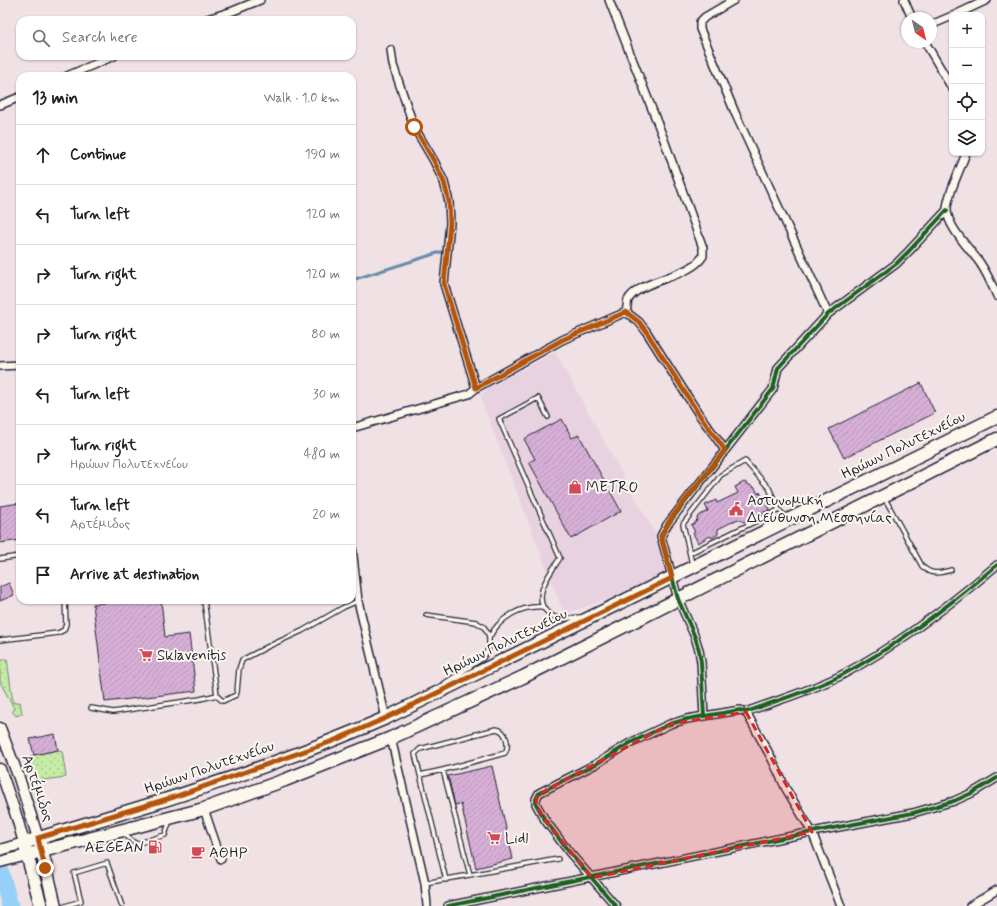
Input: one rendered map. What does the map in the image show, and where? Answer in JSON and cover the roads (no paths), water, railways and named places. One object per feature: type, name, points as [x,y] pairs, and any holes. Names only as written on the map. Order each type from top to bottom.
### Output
[{"type":"main road","name":"Ηρώων Πολυτεχνείου","points":[[4,849],[215,783],[326,743],[386,718],[997,417]]},
{"type":"main road","points":[[0,862],[204,809],[285,780],[391,738],[523,677],[997,439]]},
{"type":"main road","name":"Αρτέμιδος","points":[[0,728],[19,778],[38,838],[55,906]]},
{"type":"main road","name":"Αρτέμιδος","points":[[0,769],[17,818],[41,906]]},
{"type":"street","points":[[217,16],[260,0]]},
{"type":"street","points":[[609,0],[663,137],[703,248],[703,256],[695,266],[643,288],[634,294],[628,300],[626,312]]},
{"type":"street","points":[[734,0],[705,17],[700,22],[700,29],[736,114],[828,314]]},
{"type":"street","points":[[904,0],[909,12]]},
{"type":"street","points":[[961,12],[987,0]]},
{"type":"street","points":[[937,22],[949,17]]},
{"type":"street","points":[[929,48],[950,84]]},
{"type":"street","points":[[391,50],[393,66],[414,127],[434,161],[444,182],[449,202],[450,223],[444,284],[476,388]]},
{"type":"street","points":[[76,72],[105,60]]},
{"type":"street","points":[[0,106],[16,99]]},
{"type":"street","points":[[965,156],[949,200],[947,210],[950,220],[957,233],[981,263],[997,296]]},
{"type":"street","points":[[704,716],[701,662],[695,637],[678,599],[661,536],[672,517],[773,389],[778,368],[828,314],[896,264],[947,210]]},
{"type":"street","points":[[356,427],[469,394],[476,388],[562,340],[626,312]]},
{"type":"street","points":[[626,312],[639,322],[646,331],[698,413],[725,450]]},
{"type":"street","points":[[0,366],[16,365]]},
{"type":"street","points":[[616,906],[569,852],[545,820],[536,804],[537,795],[545,789],[596,764],[650,733],[670,724],[687,719],[740,710],[746,712],[811,689],[840,676],[884,650],[971,588],[997,565]]},
{"type":"street","points":[[356,583],[358,601],[386,718]]},
{"type":"street","points":[[746,712],[786,788],[812,832],[841,906]]},
{"type":"street","points":[[391,738],[425,883],[427,906]]},
{"type":"street","points":[[448,906],[923,811],[961,798],[997,778]]},
{"type":"street","points":[[204,809],[221,859]]},
{"type":"street","points":[[970,906],[997,890]]},
{"type":"lane","points":[[548,417],[538,398],[499,419],[560,558],[542,589],[541,598],[543,607],[549,614],[558,618],[596,615]]},
{"type":"lane","points":[[693,568],[683,524],[720,475],[745,462],[769,488],[779,510],[789,520]]},
{"type":"lane","points":[[883,496],[922,566],[931,573],[951,570]]},
{"type":"lane","points":[[690,553],[779,510]]},
{"type":"lane","points":[[0,559],[16,557]]},
{"type":"lane","points":[[0,640],[58,633],[64,630],[66,624],[65,604]]},
{"type":"lane","points":[[205,604],[217,695],[223,700],[236,695],[239,669],[242,660],[302,631],[351,604]]},
{"type":"lane","points":[[489,638],[500,623],[513,613],[527,608],[543,607]]},
{"type":"lane","points":[[405,709],[482,659],[489,648],[489,638],[484,628],[476,622],[426,615]]},
{"type":"lane","points":[[91,708],[113,712],[200,699],[217,695]]},
{"type":"lane","points":[[420,775],[505,753],[507,746],[503,731],[496,729],[420,749],[415,754],[420,775],[446,880]]},
{"type":"lane","points":[[443,770],[470,875]]},
{"type":"lane","points":[[120,831],[136,844],[165,835],[171,817]]},
{"type":"lane","points":[[425,883],[558,859]]},
{"type":"lane","points":[[65,906],[81,901],[74,873],[107,862],[122,906]]},
{"type":"waterway","points":[[356,279],[447,250]]},
{"type":"waterway","points":[[0,869],[10,906]]},
{"type":"place","name":"METRO","points":[[575,487]]},
{"type":"place","name":"Αστυνομική Διεύθυνση Μεσσηνίας","points":[[736,509]]},
{"type":"place","name":"Sklavenitis","points":[[146,655]]},
{"type":"place","name":"Lidl","points":[[494,838]]},
{"type":"place","name":"AEGEAN","points":[[155,847]]},
{"type":"place","name":"ΑΘΗΡ","points":[[198,852]]}]
